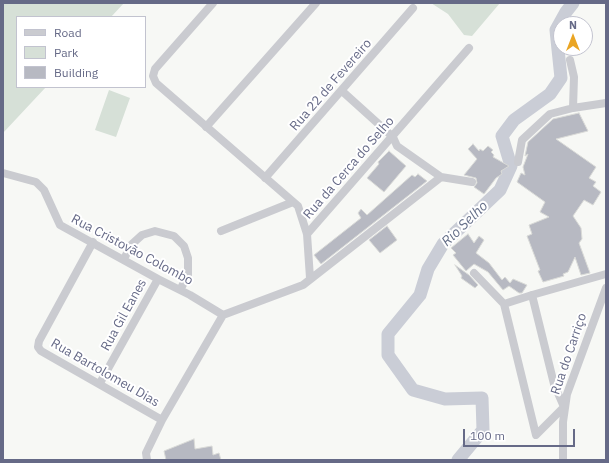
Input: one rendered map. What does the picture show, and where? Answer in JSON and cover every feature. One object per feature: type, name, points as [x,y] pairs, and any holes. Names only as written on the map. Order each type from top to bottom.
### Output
[{"type":"street","points":[[213,3],[155,69],[153,76],[156,83],[298,206],[307,234]]},
{"type":"street","points":[[206,126],[316,3]]},
{"type":"street","name":"Rua 22 de Fevereiro","points":[[265,178],[414,8]]},
{"type":"street","name":"Rua da Cerca do Selho","points":[[310,278],[307,234],[469,48]]},
{"type":"street","points":[[570,60],[574,77],[573,108]]},
{"type":"street","points":[[342,91],[393,137],[397,146],[441,177],[472,182]]},
{"type":"street","points":[[518,162],[522,140],[550,114],[573,108],[606,103]]},
{"type":"street","name":"Rua Cristovão Colombo","points":[[3,173],[36,182],[44,190],[60,225],[223,315]]},
{"type":"street","points":[[147,460],[146,453],[162,420],[223,315],[303,285],[441,177]]},
{"type":"street","points":[[221,231],[293,202]]},
{"type":"street","points":[[124,259],[131,245],[142,235],[155,232],[174,236],[184,246],[188,258],[188,275],[180,290]]},
{"type":"street","name":"Rua Bartolomeu Dias","points":[[93,242],[39,341],[38,347],[41,351],[100,383],[162,420]]},
{"type":"street","points":[[474,273],[504,304],[536,435],[564,407]]},
{"type":"street","points":[[504,304],[532,294],[606,274]]},
{"type":"street","name":"Rua Gil Eanes","points":[[100,383],[158,279]]},
{"type":"street","name":"Rua do Carriço","points":[[564,407],[571,382],[606,288]]},
{"type":"street","name":"Rua do Carriço","points":[[532,294],[554,384],[564,407]]},
{"type":"street","points":[[563,460],[564,407]]},
{"type":"green space","points":[[3,3],[124,3],[112,16],[16,16],[16,88],[45,88],[3,133]]},
{"type":"green space","points":[[431,3],[500,3],[472,36],[464,35],[448,14]]},
{"type":"green space","points":[[109,90],[130,98],[116,137],[95,130]]},
{"type":"building","points":[[579,113],[588,131],[556,139],[596,167],[589,178],[596,182],[593,186],[601,192],[593,205],[584,200],[573,216],[581,228],[582,239],[579,243],[590,273],[581,275],[575,257],[568,272],[563,274],[564,276],[543,282],[527,236],[532,234],[529,225],[549,217],[540,212],[545,202],[517,182],[521,173],[525,175],[523,167],[528,154],[525,156],[528,142],[553,119]]},
{"type":"building","points":[[473,144],[479,151],[480,149],[483,151],[488,146],[493,150],[491,152],[494,155],[493,157],[509,166],[501,171],[502,174],[496,178],[484,194],[474,187],[477,183],[476,178],[464,175],[477,159],[468,149]]},
{"type":"building","points":[[389,151],[406,166],[384,192],[367,178],[379,164],[378,162]]},
{"type":"building","points":[[418,174],[427,181],[321,264],[314,255],[361,218],[358,213],[361,209],[367,215],[412,175],[415,177]]},
{"type":"building","points":[[387,226],[397,240],[380,253],[369,240]]},
{"type":"building","points":[[468,234],[474,243],[479,236],[484,240],[476,253],[489,263],[502,280],[505,277],[510,283],[513,279],[527,285],[522,293],[519,293],[509,286],[503,290],[488,272],[474,264],[466,271],[453,255],[456,253],[451,248]]},
{"type":"building","points":[[455,265],[469,275],[478,285],[475,288],[461,278],[462,276]]},
{"type":"building","points":[[194,439],[195,449],[212,446],[213,455],[219,453],[221,460],[166,460],[164,451]]},
{"type":"waterway","name":"Rio Selho","points":[[458,460],[483,430],[482,398],[445,399],[413,390],[388,355],[388,334],[420,295],[428,269],[443,244],[500,190],[511,166],[502,136],[514,120],[550,94],[561,78],[556,30],[573,3]]}]
